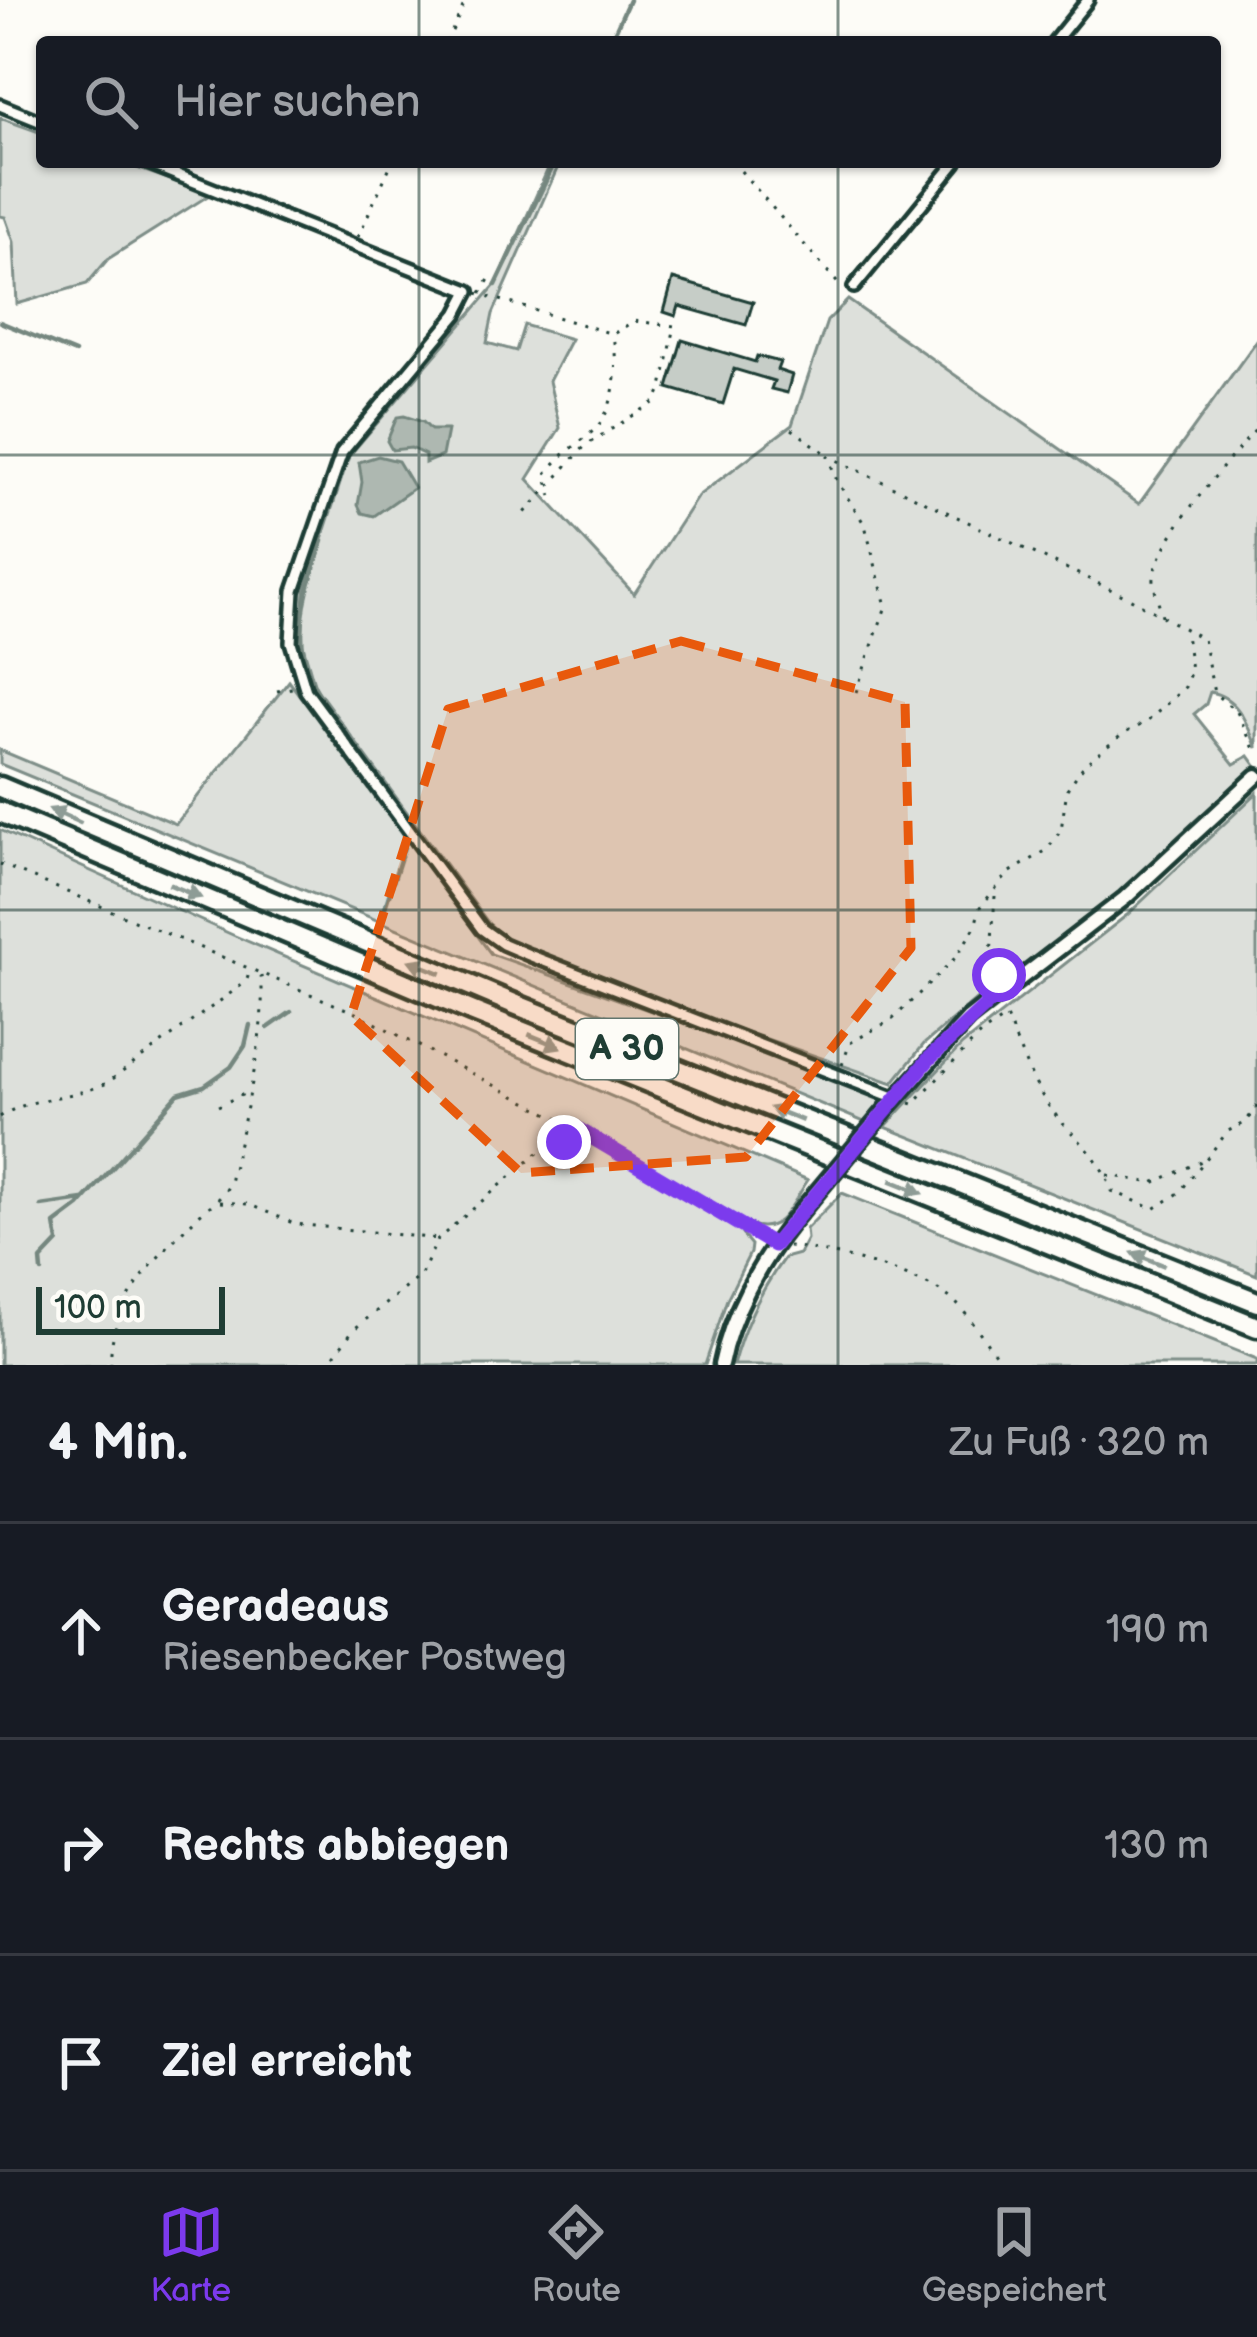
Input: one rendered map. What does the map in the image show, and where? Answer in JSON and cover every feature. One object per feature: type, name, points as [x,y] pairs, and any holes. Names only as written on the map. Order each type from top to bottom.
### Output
[{"type":"highway","name":"A 30","points":[[0,788],[512,1003],[1257,1302]]},
{"type":"highway","name":"A 30","points":[[0,812],[492,1019],[1257,1327]]},
{"type":"street","points":[[1059,36],[1088,0]]},
{"type":"street","points":[[0,106],[36,120]]},
{"type":"street","points":[[160,168],[475,293],[341,452],[294,591],[291,642],[304,686],[482,928],[503,944],[839,1073],[893,1101]]},
{"type":"street","points":[[850,291],[951,168]]},
{"type":"street","points":[[721,1365],[726,1338],[774,1245],[950,1036],[1125,898],[1257,776]]},
{"type":"path","points":[[450,36],[466,0]]},
{"type":"path","points":[[355,244],[389,168]]},
{"type":"path","points":[[739,168],[850,291]]},
{"type":"path","points":[[491,276],[475,293],[613,334],[634,321],[675,326],[655,402],[586,446],[523,514]]},
{"type":"path","points":[[552,496],[545,475],[555,460],[596,428],[608,412],[615,366],[613,334]]},
{"type":"path","points":[[1162,617],[1154,579],[1170,544],[1190,509],[1257,428]]},
{"type":"path","points":[[792,429],[828,455],[1203,639],[1214,693],[1237,712],[1257,754]]},
{"type":"path","points":[[828,455],[837,481],[865,525],[886,605],[856,692]]},
{"type":"path","points":[[839,1073],[850,1043],[893,1019],[956,957],[975,927],[980,907],[1010,873],[1047,850],[1061,830],[1067,789],[1084,764],[1147,722],[1184,687],[1191,670],[1186,631]]},
{"type":"path","points":[[277,691],[304,686]]},
{"type":"path","points":[[0,864],[358,1014],[576,1128],[774,1245],[806,1248],[907,1276],[940,1291],[956,1304],[1003,1365]]},
{"type":"path","points":[[994,892],[991,955],[1004,989],[1006,1017],[1049,1107],[1102,1162],[1112,1192],[1154,1209],[1179,1192],[1228,1131],[1245,1123],[1257,1106]]},
{"type":"path","points":[[0,1117],[15,1107],[82,1095],[106,1083],[232,993],[246,982],[251,970]]},
{"type":"path","points":[[111,1365],[109,1340],[115,1320],[151,1269],[201,1213],[218,1202],[230,1183],[261,1015],[261,974]]},
{"type":"path","points":[[893,1101],[914,1104],[981,1034],[1006,1017]]},
{"type":"path","points":[[218,1106],[247,1093]]},
{"type":"path","points":[[327,1365],[353,1330],[421,1275],[438,1239],[539,1152],[564,1142],[576,1128]]},
{"type":"path","points":[[1106,1175],[1153,1183],[1206,1159]]},
{"type":"path","points":[[218,1202],[248,1204],[295,1224],[438,1239]]},
{"type":"highlighted area","points":[[681,641],[905,702],[911,948],[746,1157],[521,1173],[351,1016],[448,709]]},
{"type":"shaded area","points":[[0,118],[36,131],[36,168],[137,168],[211,194],[108,259],[87,284],[17,304],[14,242],[5,217],[0,216]]},
{"type":"shaded area","points":[[548,168],[557,168],[493,314],[487,343],[516,351],[524,325],[571,339],[549,381],[560,428],[528,479],[634,594],[698,496],[792,425],[827,321],[848,300],[1139,504],[1257,340],[1257,748],[1228,699],[1210,692],[1206,704],[1194,714],[1234,764],[1249,756],[1257,767],[1090,920],[1054,949],[996,983],[924,1044],[893,1083],[652,999],[512,943],[489,924],[315,687],[302,642],[305,591],[349,456],[497,283]]},
{"type":"shaded area","points":[[397,417],[431,430],[447,430],[442,456],[425,463],[425,455],[411,448],[392,450],[387,441]]},
{"type":"shaded area","points":[[378,456],[398,461],[414,488],[374,516],[362,513],[358,505],[359,462]]},
{"type":"shaded area","points":[[289,681],[491,954],[873,1090],[881,1102],[864,1122],[0,764],[0,750],[176,824]]},
{"type":"shaded area","points":[[1257,793],[1257,1275],[885,1127],[962,1045],[1127,915]]},
{"type":"shaded area","points":[[0,830],[235,936],[808,1180],[777,1223],[747,1224],[742,1234],[751,1245],[750,1253],[727,1299],[705,1365],[0,1365]]},
{"type":"shaded area","points":[[842,1193],[1257,1359],[1257,1365],[733,1365],[775,1270],[784,1258],[799,1254],[807,1239],[806,1229]]},
{"type":"building","points":[[673,279],[753,302],[746,325],[679,306],[676,316],[664,312]]},
{"type":"building","points":[[682,340],[755,362],[757,356],[780,362],[777,370],[792,375],[787,393],[771,389],[774,381],[734,369],[723,404],[668,388]]},
{"type":"waterway","points":[[613,36],[629,0]]},
{"type":"waterway","points":[[496,285],[552,168]]},
{"type":"waterway","points":[[0,322],[75,353]]},
{"type":"waterway","points":[[323,541],[303,620],[307,669],[339,726],[412,823]]},
{"type":"waterway","points":[[383,914],[405,844]]},
{"type":"waterway","points":[[268,1028],[291,1012]]},
{"type":"waterway","points":[[42,1271],[41,1260],[58,1242],[55,1224],[79,1206],[178,1094],[204,1086],[231,1067],[245,1046],[250,1025]]},
{"type":"waterway","points":[[41,1206],[83,1200]]},
{"type":"route","points":[[564,1142],[576,1128],[774,1245],[929,1059],[1004,989],[999,975]]}]
